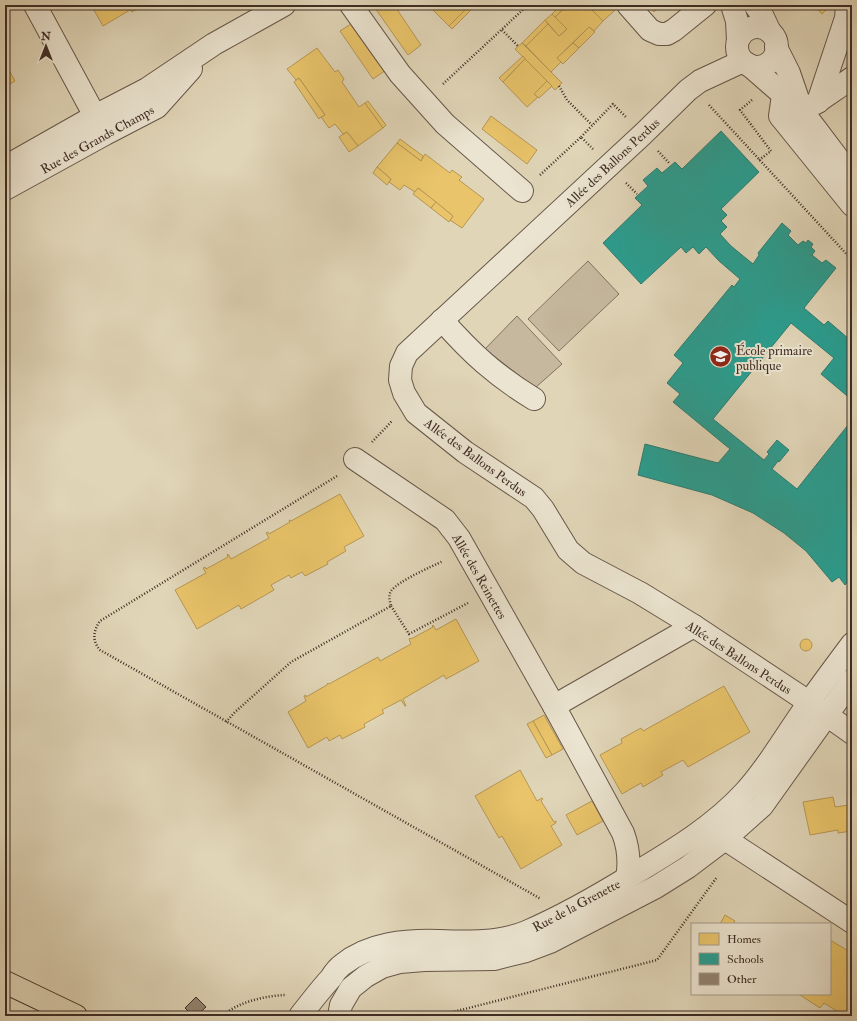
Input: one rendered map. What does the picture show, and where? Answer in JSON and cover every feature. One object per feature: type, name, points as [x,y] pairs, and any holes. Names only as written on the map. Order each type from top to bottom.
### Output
[{"type":"main road","points":[[5,982],[76,1016]]},
{"type":"street","points":[[35,5],[100,125]]},
{"type":"street","name":"Rue des Grands Champs","points":[[5,189],[100,125],[147,89],[214,44],[284,5]]},
{"type":"street","points":[[351,5],[400,74],[445,124],[522,192]]},
{"type":"street","points":[[628,5],[650,30],[658,34],[667,34],[674,30],[705,5]]},
{"type":"street","points":[[732,5],[737,21],[738,51],[745,63],[783,95],[810,107]]},
{"type":"street","points":[[755,5],[762,15],[789,73],[852,177]]},
{"type":"street","points":[[810,107],[846,18],[847,5]]},
{"type":"street","points":[[738,40],[744,32],[752,28],[762,28],[773,40],[774,56],[767,64],[758,67],[745,63]]},
{"type":"street","name":"Allée des Ballons Perdus","points":[[745,63],[700,81],[692,87],[407,353],[401,366],[400,380],[404,393],[416,413],[465,452],[534,498],[543,509],[568,550],[583,563],[640,593],[694,626],[808,703]]},
{"type":"street","points":[[810,107],[852,78]]},
{"type":"street","points":[[783,95],[780,116],[852,205]]},
{"type":"street","name":"Rue des Grands Champs","points":[[5,167],[100,125]]},
{"type":"street","points":[[442,320],[474,354],[499,376],[534,399]]},
{"type":"street","name":"Allée des Reinettes","points":[[355,459],[445,520],[453,529],[554,706],[623,833],[629,857],[626,878]]},
{"type":"street","points":[[554,706],[694,626]]},
{"type":"street","name":"Rue de la Grenette","points":[[339,1016],[341,1005],[351,988],[366,976],[382,967],[400,962],[424,960],[494,959],[526,951],[550,942],[656,887],[699,860],[743,794],[759,776],[808,703],[852,644]]},
{"type":"street","name":"Rue de la Grenette","points":[[300,1016],[314,996],[342,965],[359,954],[375,947],[398,943],[438,941],[463,942],[500,938],[525,932],[606,891],[676,849],[718,831],[762,806],[852,680]]},
{"type":"street","points":[[808,703],[852,734]]},
{"type":"street","points":[[718,831],[852,922]]},
{"type":"path","points":[[425,101],[528,5]]},
{"type":"path","points":[[502,30],[518,46]]},
{"type":"path","points":[[558,86],[567,100],[592,125]]},
{"type":"path","points":[[692,87],[851,258]]},
{"type":"path","points":[[410,403],[355,459],[348,469],[100,621],[96,627],[94,639],[95,645],[100,650],[226,722],[566,912]]},
{"type":"path","points":[[465,549],[398,585],[391,591],[389,598],[392,606],[409,634],[489,592]]},
{"type":"path","points":[[226,722],[235,712],[291,662],[392,606]]},
{"type":"path","points":[[437,1016],[657,960],[721,871]]},
{"type":"path","points":[[222,1016],[243,1004],[257,999],[288,994]]},
{"type":"shaded area","points":[[588,261],[619,294],[559,351],[528,319]]},
{"type":"shaded area","points":[[517,316],[562,364],[535,388],[485,349]]},
{"type":"building: Homes","points":[[91,5],[144,5],[132,12],[130,10],[103,26]]},
{"type":"building: Homes","points":[[379,5],[394,5],[421,45],[408,55],[375,8]]},
{"type":"building: Homes","points":[[428,5],[470,5],[449,26]]},
{"type":"building: Homes","points":[[470,5],[474,7],[452,29],[449,26]]},
{"type":"building: Homes","points":[[561,5],[568,5],[555,17],[552,14]]},
{"type":"building: Homes","points":[[568,5],[587,5],[603,21],[594,31],[589,27],[557,58],[561,62],[551,72],[526,46],[548,24],[559,36],[567,29],[555,17]]},
{"type":"building: Homes","points":[[587,5],[610,5],[615,10],[603,21]]},
{"type":"building: Homes","points":[[648,5],[661,5],[654,12]]},
{"type":"building: Homes","points":[[814,5],[825,5],[828,8],[822,14]]},
{"type":"building: Homes","points":[[552,14],[567,29],[559,36],[545,20]]},
{"type":"building: Homes","points":[[545,20],[548,24],[526,46],[522,43]]},
{"type":"building: Homes","points":[[354,22],[386,70],[373,79],[340,31]]},
{"type":"building: Homes","points":[[589,27],[595,32],[579,48],[573,43]]},
{"type":"building: Homes","points":[[522,43],[562,83],[555,90],[515,49]]},
{"type":"building: Homes","points":[[573,43],[579,48],[563,64],[557,58]]},
{"type":"building: Homes","points":[[317,48],[335,72],[338,70],[344,79],[342,82],[359,107],[365,103],[383,128],[358,146],[347,132],[343,134],[335,124],[329,128],[321,117],[325,115],[299,78],[296,80],[287,69]]},
{"type":"building: Homes","points":[[523,56],[525,59],[503,82],[499,78]]},
{"type":"building: Homes","points":[[525,59],[547,81],[534,94],[538,97],[527,107],[503,82]]},
{"type":"building: Homes","points":[[10,72],[15,81],[5,87],[5,74]]},
{"type":"building: Homes","points":[[299,78],[325,115],[319,119],[294,82]]},
{"type":"building: Homes","points":[[547,81],[552,86],[539,98],[534,94]]},
{"type":"building: Homes","points":[[368,101],[386,125],[383,128],[365,103]]},
{"type":"building: Homes","points":[[491,116],[537,150],[527,164],[482,129]]},
{"type":"building: Homes","points":[[347,132],[358,146],[349,152],[339,137]]},
{"type":"building: Homes","points":[[400,139],[423,156],[421,161],[397,143]]},
{"type":"building: Homes","points":[[397,143],[421,161],[425,154],[450,173],[452,170],[462,177],[459,180],[484,199],[462,228],[450,220],[453,216],[418,188],[415,192],[404,185],[400,190],[389,182],[391,179],[377,167]]},
{"type":"building: Homes","points":[[377,167],[391,179],[387,185],[373,173]]},
{"type":"building: Homes","points":[[418,188],[436,202],[431,208],[413,194]]},
{"type":"building: Homes","points":[[436,202],[453,216],[449,222],[431,208]]},
{"type":"building: Homes","points":[[340,494],[364,536],[344,547],[346,551],[327,562],[328,564],[305,576],[302,572],[291,578],[289,575],[271,585],[274,590],[241,609],[239,605],[197,629],[175,590],[206,573],[203,568],[205,567],[206,569],[228,557],[228,554],[231,559],[269,538],[266,533],[268,532],[269,534],[290,522],[289,520],[291,521]]},
{"type":"building: Homes","points":[[456,619],[479,661],[446,679],[444,675],[403,699],[406,706],[401,700],[382,710],[384,713],[364,724],[365,727],[342,739],[340,735],[329,741],[327,737],[308,748],[288,712],[306,701],[304,696],[306,695],[306,697],[328,683],[329,684],[378,657],[380,661],[411,644],[410,638],[411,639],[433,627],[433,625],[436,630]]},
{"type":"building: Homes","points":[[804,639],[808,639],[812,645],[808,651],[804,651],[800,647],[800,643]]},
{"type":"building: Homes","points":[[724,686],[750,732],[688,767],[683,760],[661,772],[663,775],[643,787],[641,783],[622,794],[600,755],[622,743],[621,739],[641,728],[643,731]]},
{"type":"building: Homes","points":[[544,715],[563,749],[552,755],[533,721]]},
{"type":"building: Homes","points":[[533,721],[552,755],[546,758],[527,724]]},
{"type":"building: Homes","points":[[520,770],[537,801],[542,798],[543,799],[541,801],[554,822],[556,821],[556,823],[551,826],[562,845],[521,869],[502,836],[499,838],[475,796]]},
{"type":"building: Homes","points":[[852,795],[852,820],[847,796]]},
{"type":"building: Homes","points":[[833,797],[835,807],[849,805],[852,820],[852,831],[838,833],[838,830],[810,835],[803,802]]},
{"type":"building: Homes","points":[[592,801],[603,821],[577,835],[566,815]]},
{"type":"building: Homes","points":[[725,915],[735,921],[734,923],[721,923]]},
{"type":"building: Homes","points":[[831,941],[852,953],[852,972],[848,978],[852,980],[852,1013],[850,1016],[845,1016],[824,1003],[820,1008],[800,995],[831,995]]},
{"type":"building: Schools","name":"École primaire publique","points":[[721,131],[759,172],[721,209],[727,215],[721,221],[727,227],[720,234],[731,246],[753,264],[759,255],[758,253],[782,223],[791,231],[788,235],[798,245],[803,241],[806,243],[808,240],[813,244],[811,247],[815,251],[812,255],[822,263],[826,260],[836,268],[804,308],[824,325],[828,321],[849,339],[852,336],[852,400],[821,374],[834,358],[791,323],[713,419],[764,460],[769,454],[767,452],[777,440],[789,450],[772,469],[797,489],[852,420],[852,576],[845,585],[839,577],[832,582],[806,551],[784,533],[753,513],[712,495],[638,475],[645,444],[718,463],[730,449],[673,402],[680,394],[667,383],[683,363],[674,355],[732,285],[734,287],[740,279],[719,261],[706,247],[699,254],[693,247],[686,253],[681,247],[641,284],[603,243],[642,205],[635,198],[648,186],[643,180],[657,168],[662,173],[675,162],[682,169]]},
{"type":"building: Other","points":[[196,997],[206,1007],[196,1016],[193,1016],[185,1008]]},
{"type":"place","name":"École primaire publique","points":[[720,357]]}]
